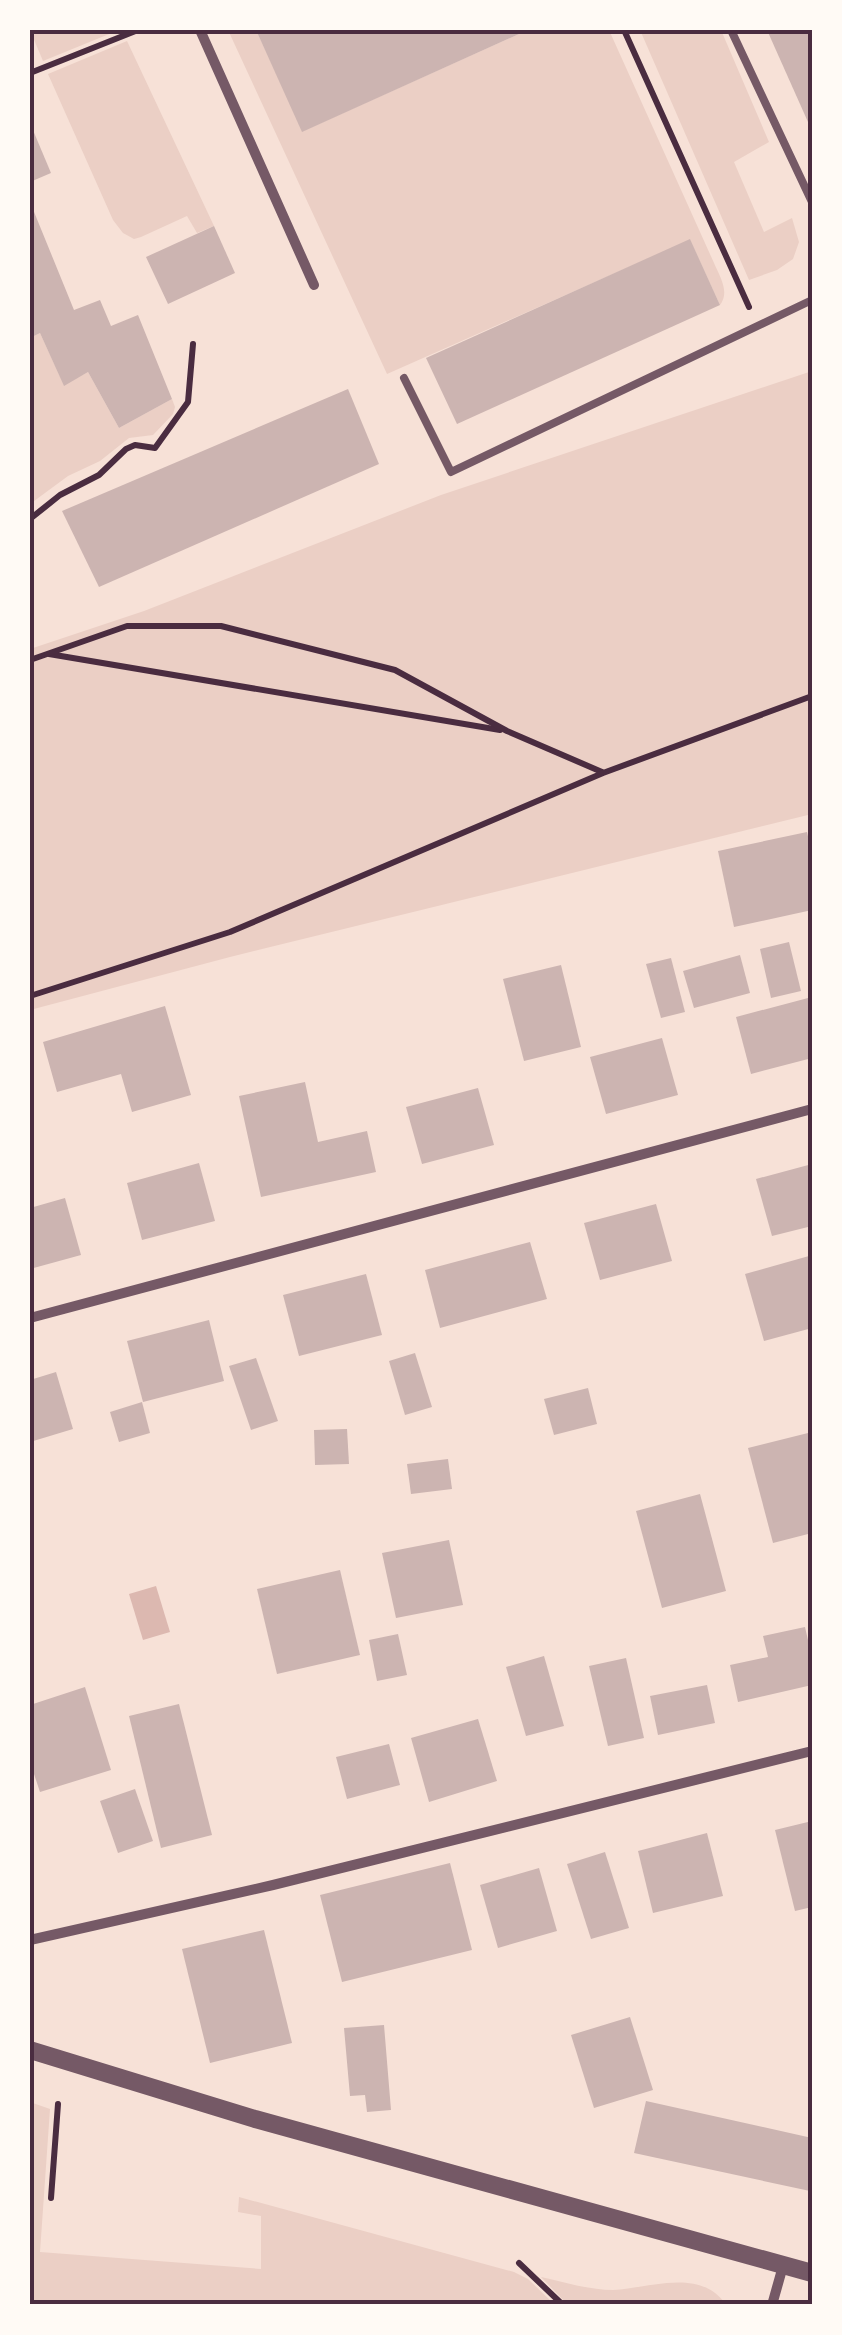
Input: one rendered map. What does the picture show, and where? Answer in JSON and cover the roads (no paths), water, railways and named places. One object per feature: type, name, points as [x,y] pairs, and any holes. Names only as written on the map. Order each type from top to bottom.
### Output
[{"type":"street","points":[[200,30],[314,286]]},
{"type":"street","points":[[30,1318],[812,1110]]},
{"type":"street","points":[[30,1940],[273,1885],[812,1751]]},
{"type":"street","points":[[30,2050],[274,2124],[812,2272]]},
{"type":"street","points":[[772,2305],[783,2266]]},
{"type":"lane","points":[[731,30],[812,202]]},
{"type":"lane","points":[[404,378],[451,472],[812,300]]}]
